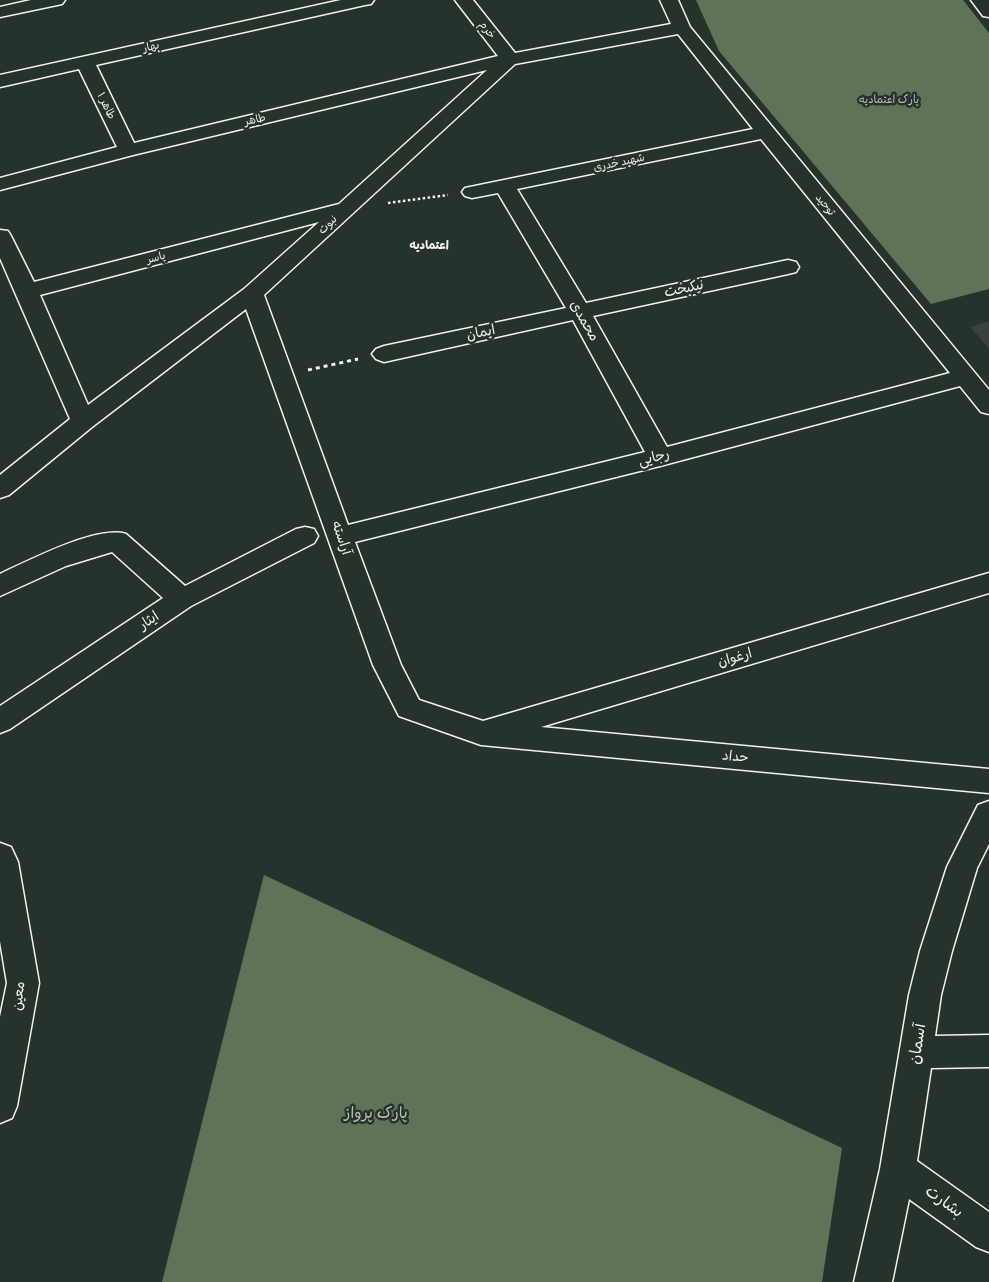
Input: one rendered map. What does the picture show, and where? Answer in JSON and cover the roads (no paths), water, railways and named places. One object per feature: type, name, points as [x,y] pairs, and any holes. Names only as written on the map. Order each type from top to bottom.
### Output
[{"type":"street","points":[[0,12],[56,0]]},
{"type":"street","name":"بهار","points":[[0,81],[85,62],[297,7],[365,0]]},
{"type":"street","name":"خرم","points":[[464,0],[510,59]]},
{"type":"street","name":"توحید","points":[[669,0],[682,28],[989,406]]},
{"type":"street","points":[[980,0],[989,12]]},
{"type":"street","points":[[510,59],[682,28]]},
{"type":"street","name":"طاهر","points":[[0,184],[128,150],[510,59]]},
{"type":"street","name":"نبوت","points":[[0,489],[83,421],[252,294],[510,59]]},
{"type":"street","name":"طاهر ۱","points":[[85,62],[128,150]]},
{"type":"street","name":"شهید خدری","points":[[472,192],[505,187],[766,132]]},
{"type":"street","name":"محمدی","points":[[505,187],[579,312],[660,457]]},
{"type":"street","name":"یاسر","points":[[27,291],[345,209]]},
{"type":"street","points":[[0,236],[27,291],[83,421]]},
{"type":"street","name":"نیکبخت","points":[[579,312],[788,267]]},
{"type":"street","name":"آراسته","points":[[252,294],[388,665],[409,708],[481,733]]},
{"type":"street","name":"ایمان","points":[[384,354],[579,312]]},
{"type":"street","name":"رجایی","points":[[341,536],[660,457],[966,377]]},
{"type":"street","name":"ایثار","points":[[0,720],[182,599],[305,536]]},
{"type":"street","points":[[0,586],[50,561],[93,545],[117,541],[182,599]]},
{"type":"street","name":"ارغوان","points":[[481,733],[989,582]]},
{"type":"street","name":"حداد","points":[[481,733],[989,781]]},
{"type":"street","name":"آسمان","points":[[873,1282],[898,1169],[925,996],[949,904],[962,867],[989,814]]},
{"type":"street","name":"معین","points":[[0,856],[3,862],[23,983],[0,1106]]},
{"type":"street","points":[[916,1052],[989,1051]]},
{"type":"street","name":"بشارت","points":[[898,1169],[989,1234]]},
{"type":"district","name":"اعتمادیه","points":[[429,246]]},
{"type":"park label","name":"پارک اعتمادیه","points":[[889,100]]},
{"type":"park label","name":"پارک پرواز","points":[[376,1114]]}]
